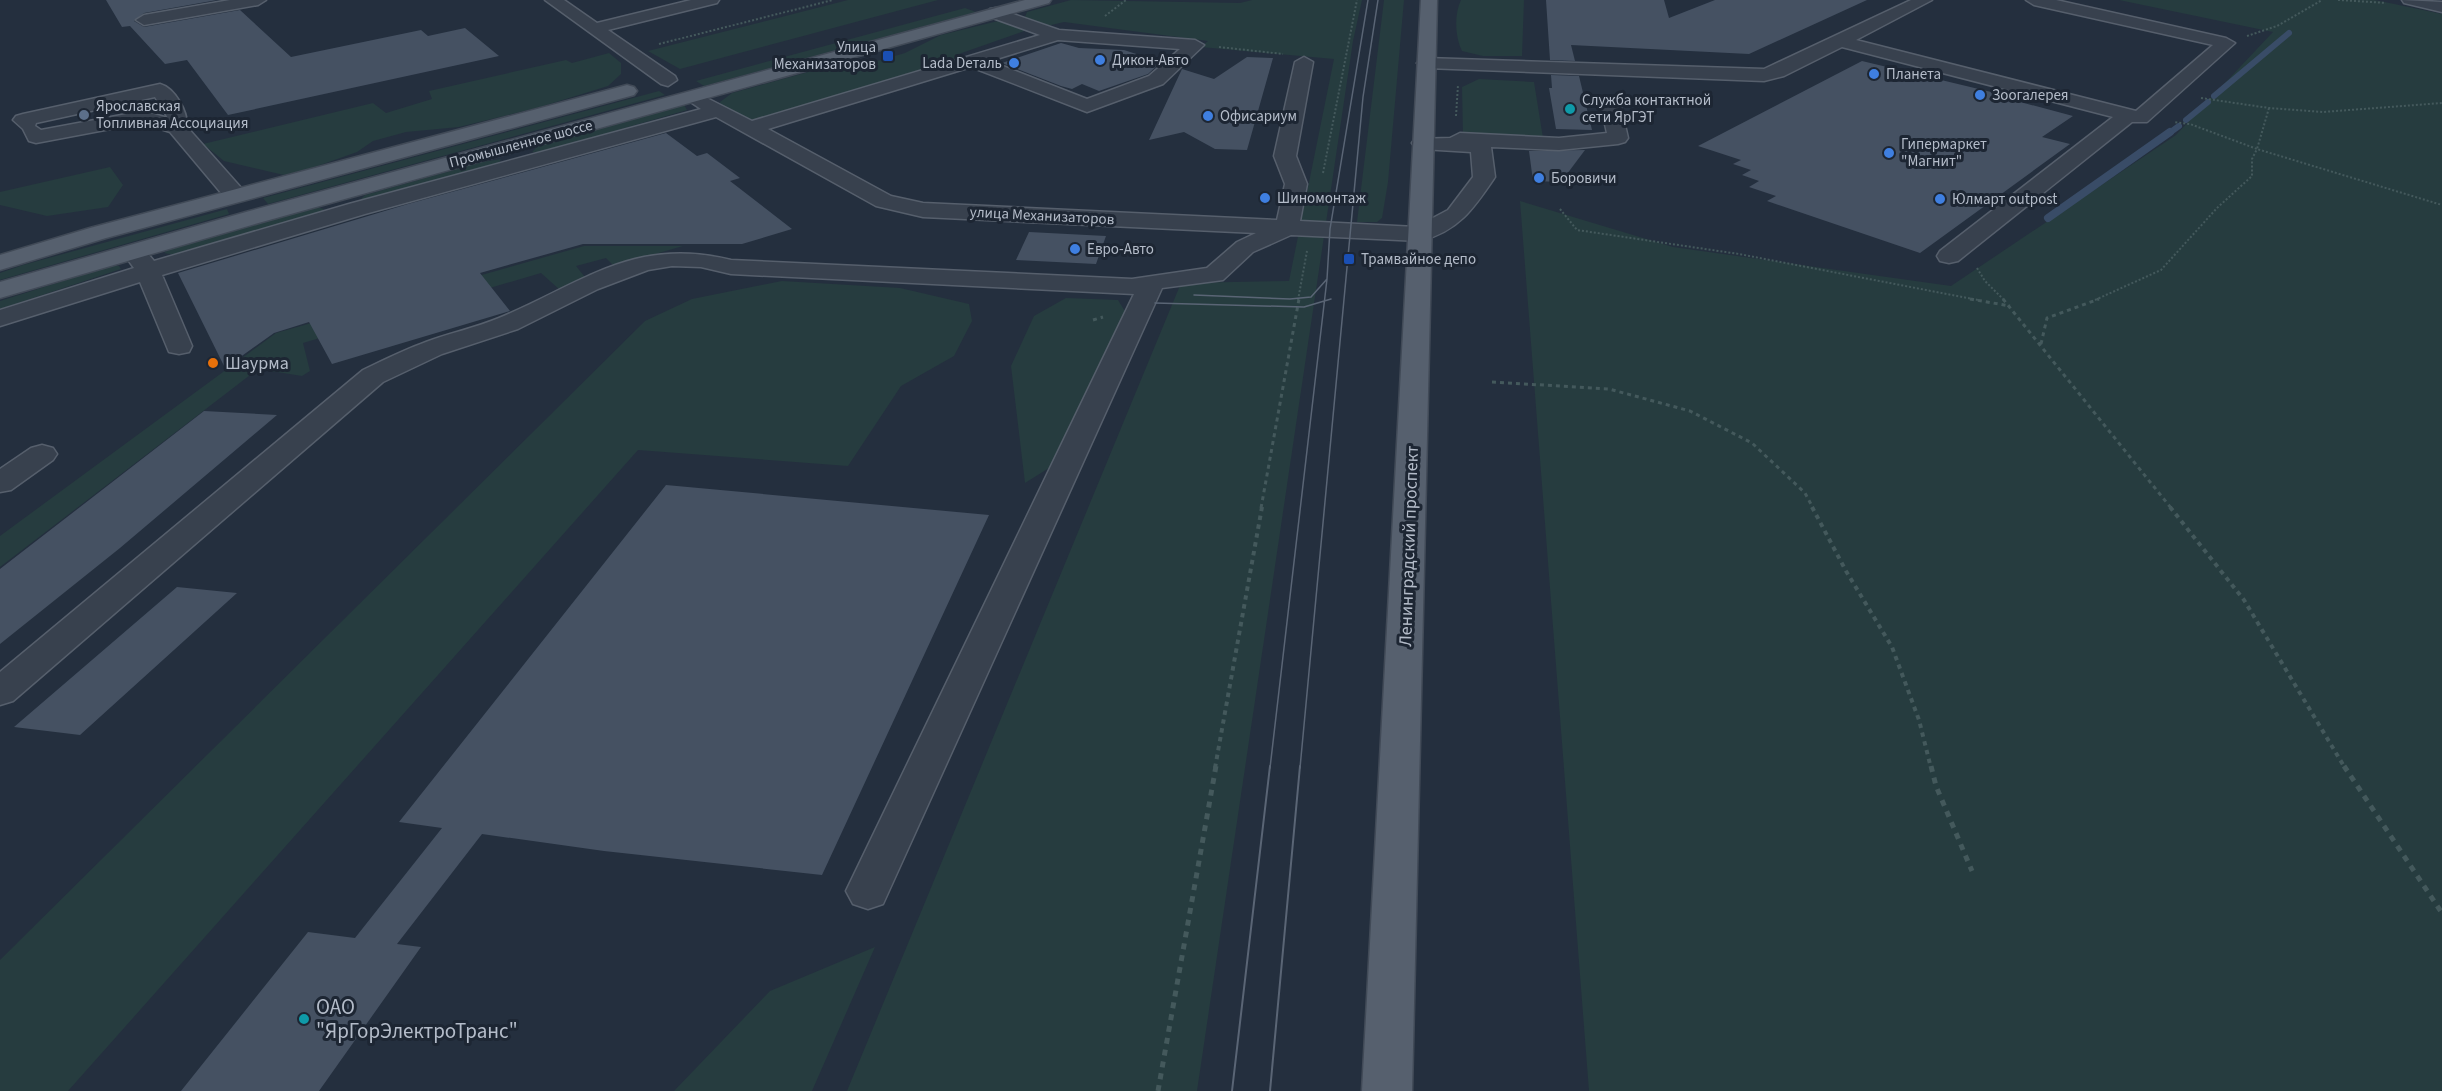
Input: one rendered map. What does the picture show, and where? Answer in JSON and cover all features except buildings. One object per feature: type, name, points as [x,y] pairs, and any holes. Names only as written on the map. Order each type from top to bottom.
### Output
[{"type":"main road","name":"Промышленное шоссе","points":[[0,290],[141,260],[254,217],[1043,0]]},
{"type":"main road","name":"Ленинградский проспект","points":[[1387,1091],[1429,0]]},
{"type":"main road","points":[[965,2],[996,13]]},
{"type":"main road","name":"Промышленное шоссе","points":[[0,263],[235,195],[690,74]]},
{"type":"main road","points":[[668,80],[693,97]]},
{"type":"main road","points":[[235,195],[254,217]]},
{"type":"street","points":[[144,20],[258,0]]},
{"type":"street","points":[[593,29],[711,0]]},
{"type":"street","points":[[1426,63],[1748,76],[1777,72],[1924,0]]},
{"type":"street","points":[[2034,0],[2226,43]]},
{"type":"street","points":[[2409,0],[2442,7]]},
{"type":"street","points":[[558,3],[582,2]]},
{"type":"street","points":[[558,3],[668,80]]},
{"type":"street","points":[[996,13],[1057,35],[1195,45]]},
{"type":"street","points":[[748,129],[975,62],[1057,35]]},
{"type":"street","points":[[1840,41],[2135,115]]},
{"type":"street","points":[[1949,256],[2135,115],[2169,93],[2226,43]]},
{"type":"street","points":[[975,62],[1088,106],[1156,80],[1195,45]]},
{"type":"street","points":[[1124,242],[1245,247],[1299,229],[1296,184],[1285,156],[1304,62]]},
{"type":"street","points":[[185,138],[178,115],[160,90],[23,120],[36,137],[143,117],[185,138],[235,195]]},
{"type":"street","name":"улица Механизаторов","points":[[693,97],[748,129],[884,201],[923,210],[1420,234]]},
{"type":"street","points":[[1422,140],[1456,138],[1559,144],[1618,138],[1610,103]]},
{"type":"street","points":[[0,318],[141,260],[351,211],[717,111]]},
{"type":"street","points":[[1420,234],[1456,214],[1484,177],[1481,146],[1422,140]]},
{"type":"street","points":[[507,147],[525,162]]},
{"type":"street","points":[[335,194],[351,211]]},
{"type":"street","points":[[0,692],[372,376],[422,353],[508,324],[633,264],[683,258],[712,260],[731,267],[1132,288],[1165,280],[1214,275],[1245,247]]},
{"type":"street","points":[[141,260],[178,346]]},
{"type":"street","points":[[868,891],[1151,284]]},
{"type":"street","points":[[0,483],[42,454]]},
{"type":"path","points":[[627,52],[833,0]]},
{"type":"path","points":[[1101,19],[1126,0]]},
{"type":"path","points":[[1158,1091],[1299,229],[1357,0]]},
{"type":"path","points":[[2226,43],[2277,26],[2322,0]]},
{"type":"path","points":[[1195,45],[1281,52],[1304,62]]},
{"type":"path","points":[[1456,138],[1457,87],[1463,80]]},
{"type":"path","points":[[2169,93],[2269,108],[2323,112],[2442,103]]},
{"type":"path","points":[[2041,344],[2047,318],[2120,291],[2161,270],[2217,208],[2252,176],[2252,159],[2269,108]]},
{"type":"path","points":[[2135,115],[2190,124],[2257,149],[2442,205]]},
{"type":"path","points":[[1560,209],[1577,230],[1739,254],[1837,275],[2010,306]]},
{"type":"path","points":[[1975,264],[1985,281],[2010,306],[2041,344],[2244,600],[2321,732],[2442,912]]},
{"type":"path","points":[[1492,382],[1609,389],[1690,411],[1752,443],[1805,493],[1846,571],[1892,647],[1919,720],[1936,786],[1972,871]]},
{"type":"green space","points":[[848,0],[938,0],[680,69],[648,51]]},
{"type":"green space","points":[[1071,0],[1240,3],[1252,0],[1362,0],[1353,41],[1197,1091],[847,1091],[1181,283],[1289,281],[1334,59],[1201,47],[1208,41],[1064,22],[1047,26],[1025,17],[1027,12]]},
{"type":"green space","points":[[1384,0],[1404,0],[1388,182],[1382,218],[1377,222],[1357,222]]},
{"type":"green space","points":[[1461,0],[1524,0],[1522,56],[1483,56],[1462,51],[1456,26]]},
{"type":"green space","points":[[2119,0],[2375,0],[2442,14],[2442,1091],[1589,1091],[1520,201],[1673,247],[1951,286],[2176,135],[2273,32]]},
{"type":"green space","points":[[965,8],[976,12],[704,86],[696,81]]},
{"type":"green space","points":[[998,21],[1030,29],[956,55],[958,61],[751,123],[721,106],[720,102],[732,93],[819,69],[870,63],[905,53],[941,35]]},
{"type":"green space","points":[[609,53],[621,63],[621,74],[608,86],[540,107],[459,127],[406,132],[373,141],[357,152],[284,175],[224,161],[203,144],[373,103],[386,113],[432,99],[429,91],[566,60],[572,63]]},
{"type":"green space","points":[[1479,79],[1534,82],[1543,138],[1463,136],[1462,87]]},
{"type":"green space","points":[[659,91],[665,95],[268,204],[263,198]]},
{"type":"green space","points":[[684,105],[687,110],[542,152],[532,152],[538,146]]},
{"type":"green space","points":[[501,159],[499,163],[370,200],[361,199],[365,195],[482,162]]},
{"type":"green space","points":[[110,167],[123,185],[108,207],[47,216],[0,205],[0,192]]},
{"type":"green space","points":[[316,207],[324,209],[319,214],[175,255],[164,253],[171,248]]},
{"type":"green space","points":[[227,209],[229,214],[0,280],[0,273],[23,265]]},
{"type":"green space","points":[[584,246],[683,246],[614,266],[606,258],[576,266],[588,281],[560,290],[541,273],[303,343],[310,371],[302,376],[258,369],[0,567],[0,536],[276,333]]},
{"type":"green space","points":[[110,266],[119,266],[121,269],[0,309],[0,301]]},
{"type":"green space","points":[[782,281],[900,288],[969,304],[972,321],[954,356],[901,386],[848,466],[638,450],[68,1091],[0,1091],[0,960],[645,321],[692,299]]},
{"type":"green space","points":[[1066,298],[1118,300],[1126,313],[1049,468],[1025,483],[1011,366],[1034,316]]},
{"type":"green space","points":[[875,947],[812,1091],[674,1091],[770,991]]},
{"type":"waterway","points":[[2214,96],[2289,33]]},
{"type":"waterway","points":[[2186,120],[2208,102]]},
{"type":"waterway","points":[[2168,134],[2179,126]]},
{"type":"waterway","points":[[2048,218],[2170,132]]},
{"type":"tram line","points":[[1327,279],[1330,229],[1368,0]]},
{"type":"tram line","points":[[1300,768],[1363,97],[1378,0]]},
{"type":"tram line","points":[[1194,295],[1290,299],[1311,297],[1327,279]]},
{"type":"tram line","points":[[1324,301],[1327,279]]},
{"type":"tram line","points":[[1324,301],[1331,299]]},
{"type":"tram line","points":[[1155,303],[1304,307],[1324,301]]},
{"type":"tram line","points":[[1270,768],[1324,301]]},
{"type":"tram line","points":[[1232,1091],[1270,766]]},
{"type":"tram line","points":[[1270,1091],[1300,766]]},
{"type":"place","name":"Улица Механизаторов","points":[[888,56]]},
{"type":"place","name":"Дикон-Авто","points":[[1100,60]]},
{"type":"place","name":"Lada Dеталь","points":[[1014,63]]},
{"type":"place","name":"Планета","points":[[1874,74]]},
{"type":"place","name":"Зоогалерея","points":[[1980,95]]},
{"type":"place","name":"Служба контактной сети ЯрГЭТ","points":[[1570,109]]},
{"type":"place","name":"Ярославская Топливная Ассоциация","points":[[84,115]]},
{"type":"place","name":"Офисариум","points":[[1208,116]]},
{"type":"place","name":"Гипермаркет \"Магнит\"","points":[[1889,153]]},
{"type":"place","name":"Боровичи","points":[[1539,178]]},
{"type":"place","name":"Шиномонтаж","points":[[1265,198]]},
{"type":"place","name":"Юлмарт outpost","points":[[1940,199]]},
{"type":"place","name":"Евро-Авто","points":[[1075,249]]},
{"type":"place","name":"Трамвайное депо","points":[[1349,259]]},
{"type":"place","name":"Шаурма","points":[[213,363]]},
{"type":"place","name":"ОАО \"ЯрГорЭлектроТранс\"","points":[[304,1019]]}]
